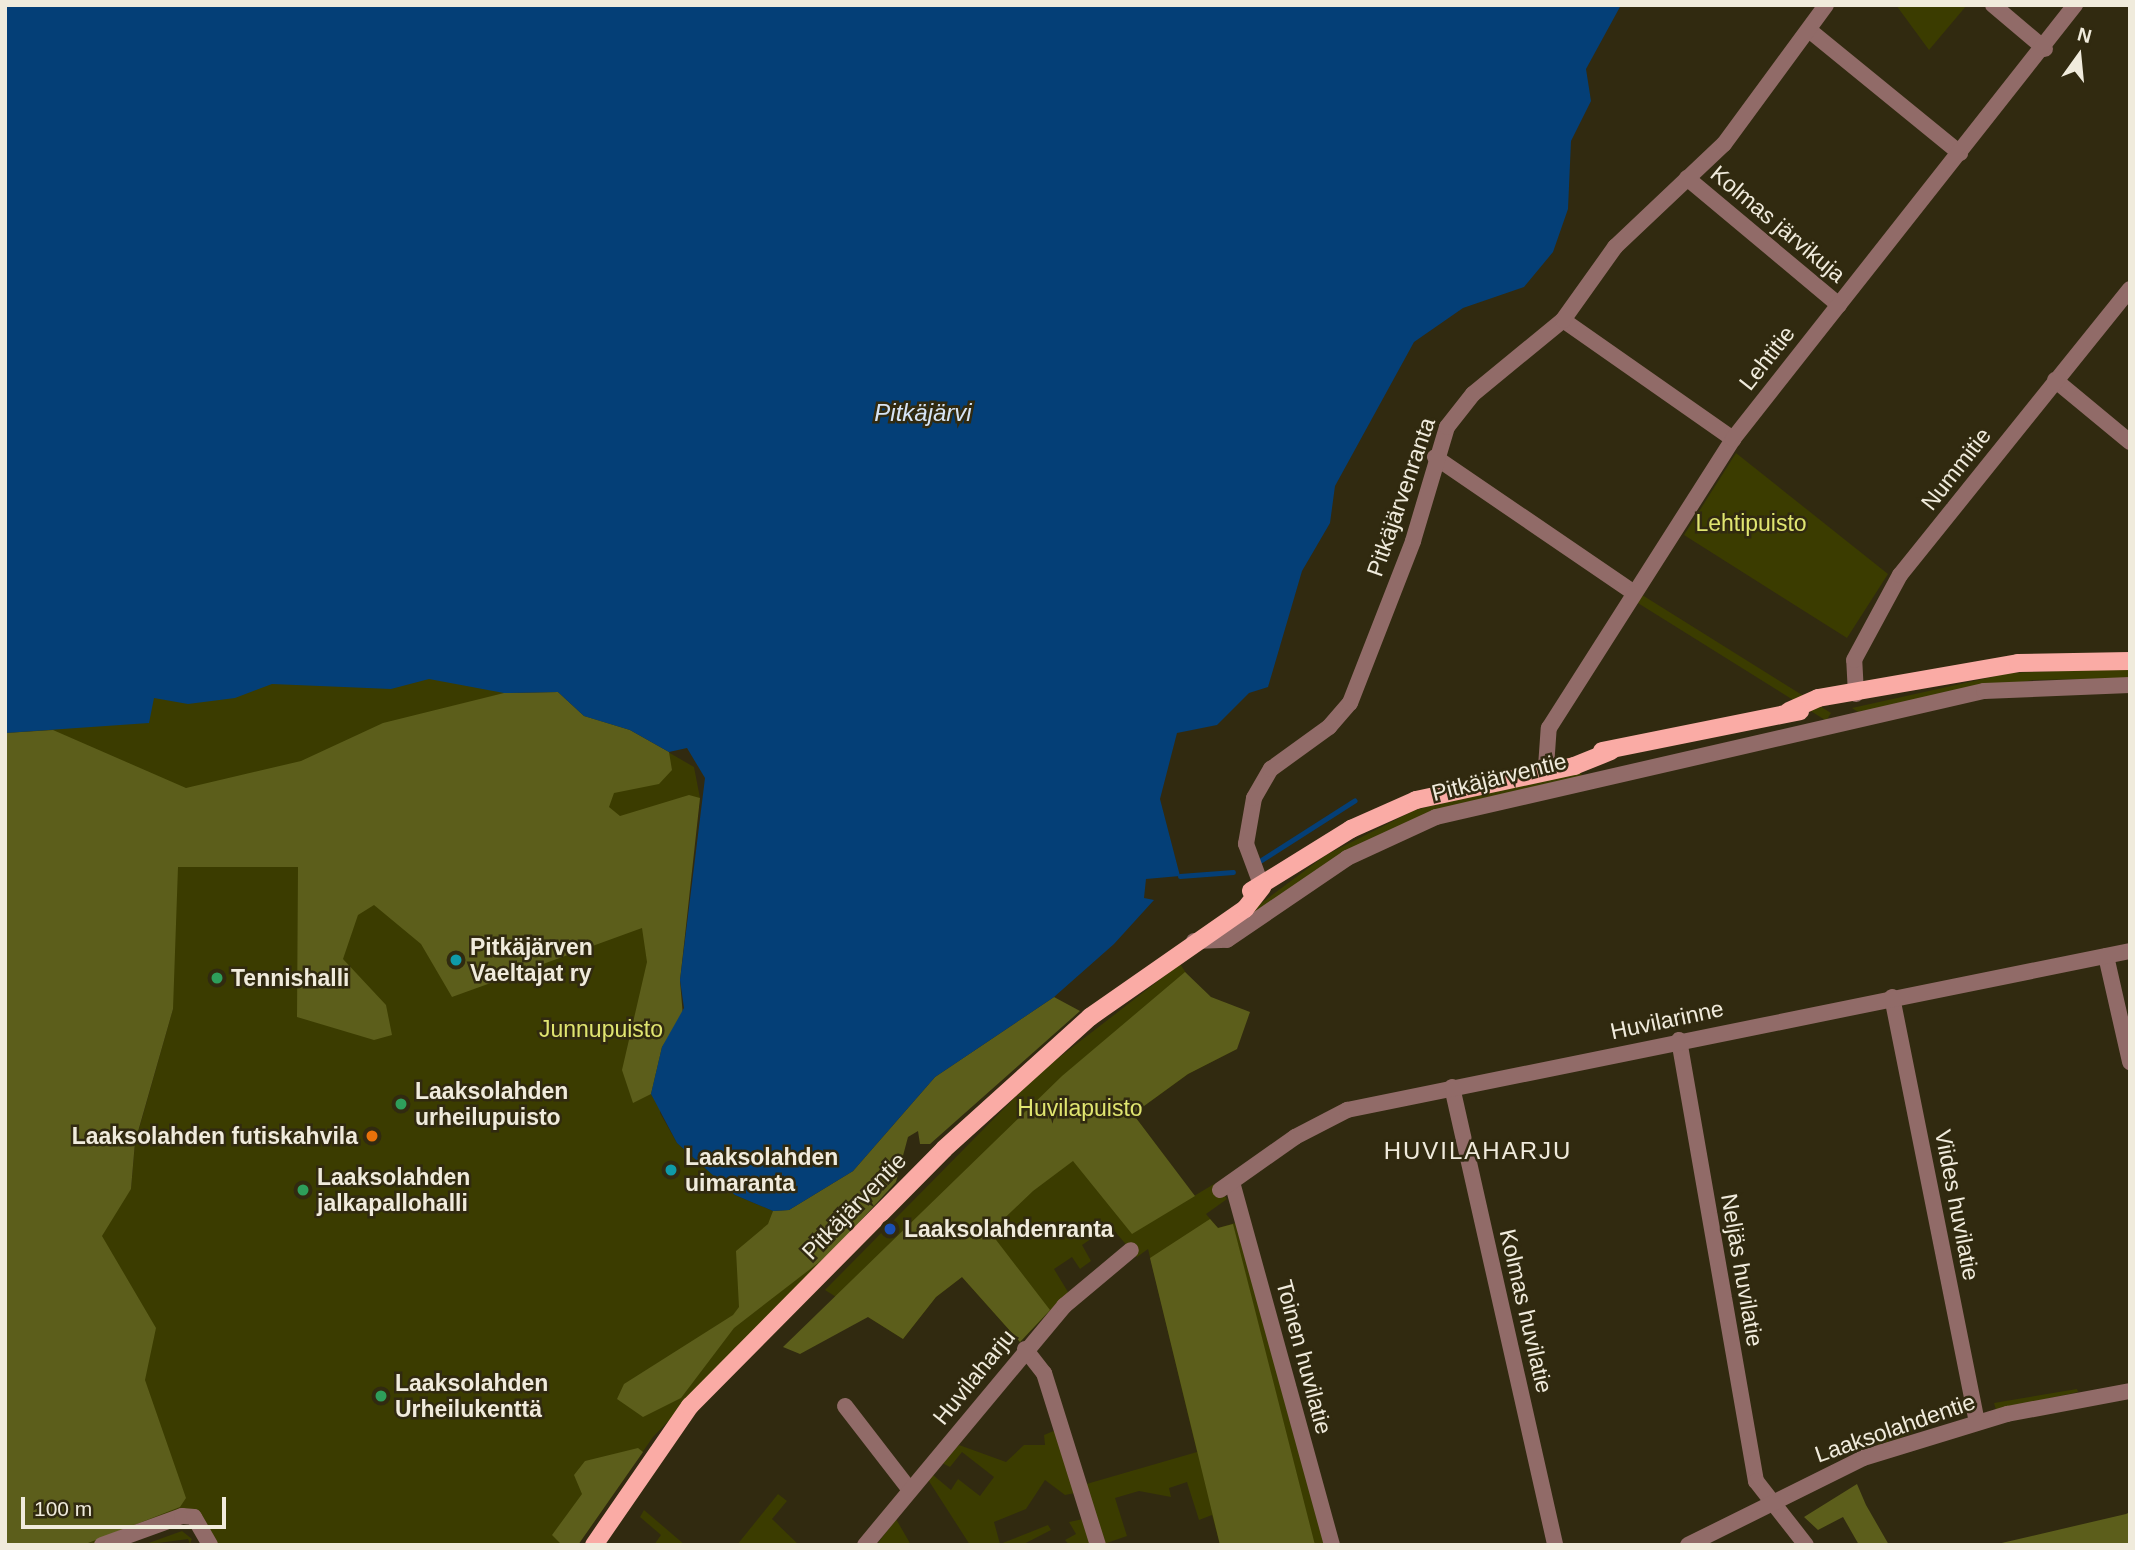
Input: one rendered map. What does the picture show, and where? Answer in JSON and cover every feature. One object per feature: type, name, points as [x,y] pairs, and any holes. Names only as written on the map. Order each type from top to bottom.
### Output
[{"type":"main road","name":"Pitkäjärventie","points":[[594,1545],[664,1438],[725,1367],[1044,1056],[1218,922],[1231,904],[1393,809],[1546,767],[1574,766],[1611,751],[1789,711],[1804,701],[1848,696],[2018,663],[2130,661]]},
{"type":"street","name":"Pitkäjärvenranta","points":[[1262,887],[1247,844],[1254,798],[1271,769],[1329,727],[1350,703],[1413,541],[1434,457],[1447,427],[1473,394],[1563,320],[1615,247],[1724,144],[1826,5]]},
{"type":"street","points":[[1993,5],[2045,49]]},
{"type":"street","name":"Lehtitie","points":[[1546,767],[1549,728],[1732,439],[2045,49],[2075,5]]},
{"type":"street","points":[[1809,30],[1960,153]]},
{"type":"street","name":"Kolmas järvikuja","points":[[1687,178],[1839,304]]},
{"type":"street","name":"Nummitie","points":[[1848,696],[1854,660],[1900,575],[2130,289]]},
{"type":"street","points":[[1563,320],[1732,439]]},
{"type":"street","points":[[2055,380],[2130,442]]},
{"type":"street","points":[[1434,457],[1634,593]]},
{"type":"street","name":"Pitkäjärventie","points":[[1192,941],[1227,940],[1347,858],[1436,817],[1845,720],[1984,691],[2130,685]]},
{"type":"street","points":[[1845,720],[1848,696]]},
{"type":"street","name":"Huvilarinne","points":[[1226,1186],[1331,1115],[1679,1040],[2130,951]]},
{"type":"street","points":[[2106,956],[2130,1062]]},
{"type":"street","name":"Viides huvilatie","points":[[1892,997],[1977,1422]]},
{"type":"street","name":"Neljäs huvilatie","points":[[1679,1040],[1756,1481],[1807,1545]]},
{"type":"street","name":"Kolmas huvilatie","points":[[1452,1087],[1555,1545]]},
{"type":"street","name":"Toinen huvilatie","points":[[1226,1186],[1332,1545]]},
{"type":"street","name":"Huvilaharju","points":[[865,1545],[1025,1349],[1080,1290],[1131,1250]]},
{"type":"street","points":[[1025,1349],[1044,1373],[1098,1545]]},
{"type":"street","name":"Laaksolahdentie","points":[[1688,1545],[1863,1458],[1977,1422],[2130,1391]]},
{"type":"street","points":[[845,1406],[909,1490]]},
{"type":"street","points":[[102,1545],[182,1516],[194,1517],[211,1545]]},
{"type":"green space","points":[[1896,5],[1967,5],[1929,50]]},
{"type":"green space","name":"Lehtipuisto","points":[[1736,453],[1888,574],[1847,638],[1684,535]]},
{"type":"green space","points":[[1619,581],[1831,713],[1826,721],[1614,588]]},
{"type":"green space","name":"Laaksolahden urheilupuisto","points":[[289,616],[630,730],[694,767],[700,798],[660,1113],[677,1143],[735,1195],[773,1211],[831,1253],[653,1437],[578,1545],[210,1545],[194,1517],[102,1545],[5,1545],[5,1341],[131,1189],[135,1143],[173,1009],[53,730],[5,733]]},
{"type":"green space","points":[[2130,668],[2130,678],[2033,680],[1858,712],[1852,708],[2010,673]]},
{"type":"green space","points":[[558,692],[584,716],[630,730],[669,752],[672,770],[659,784],[614,793],[609,807],[620,816],[689,795],[700,798],[680,981],[683,1016],[662,1047],[651,1094],[633,1103],[622,1070],[647,962],[642,928],[452,997],[421,944],[374,905],[358,915],[343,959],[386,1005],[392,1035],[374,1040],[297,1017],[298,867],[178,867],[173,1009],[135,1142],[131,1189],[102,1236],[156,1328],[145,1380],[186,1498],[180,1507],[83,1545],[5,1545],[5,733],[53,730],[186,788],[301,761],[383,723],[504,693]]},
{"type":"green space","points":[[1580,770],[1583,779],[1428,816],[1256,915],[1252,910],[1326,855],[1415,810]]},
{"type":"green space","name":"Huvilapuisto","points":[[1180,964],[1237,1049],[1188,1074],[1133,1114],[1194,1196],[1214,1184],[1227,1199],[1206,1214],[1218,1228],[1245,1220],[1328,1545],[1220,1545],[1212,1515],[1199,1520],[1187,1482],[1169,1488],[1171,1497],[1139,1491],[1115,1498],[1127,1536],[1101,1545],[1083,1485],[1197,1452],[1148,1249],[1137,1257],[1110,1226],[1082,1245],[1091,1261],[1080,1269],[1072,1257],[1054,1269],[1068,1292],[1020,1342],[962,1277],[936,1297],[903,1339],[825,1290],[1039,1073]]},
{"type":"green space","points":[[1185,972],[1211,997],[1250,1012],[1237,1049],[1188,1074],[1133,1114],[1195,1196],[1132,1234],[1073,1161],[1033,1191],[990,1232],[1050,1310],[1020,1342],[962,1277],[936,1297],[903,1339],[868,1317],[800,1354],[783,1347],[1062,1076]]},
{"type":"green space","points":[[1054,997],[1080,1011],[930,1144],[920,1144],[918,1131],[908,1137],[896,1182],[831,1253],[734,1328],[681,1398],[643,1417],[617,1399],[624,1384],[733,1315],[739,1307],[736,1251],[768,1224],[773,1211],[789,1210],[853,1171],[935,1077]]},
{"type":"green space","points":[[1210,1219],[1218,1228],[1233,1224],[1315,1545],[1220,1545],[1150,1258]]},
{"type":"green space","points":[[2077,1389],[2078,1392],[1996,1410],[1994,1403]]},
{"type":"green space","points":[[1909,1424],[1913,1433],[1878,1445],[1876,1438]]},
{"type":"green space","points":[[1056,1430],[1075,1493],[1065,1495],[1045,1480],[1026,1509],[994,1522],[1000,1544],[1048,1525],[1051,1530],[1022,1545],[970,1545],[927,1478],[933,1475],[951,1490],[958,1479],[980,1496],[994,1477],[962,1452],[950,1467],[942,1463],[959,1445],[1006,1462],[1024,1445],[1045,1445],[1044,1435]]},
{"type":"green space","points":[[638,1448],[643,1452],[578,1545],[562,1545],[552,1535],[582,1494],[574,1475],[585,1461]]},
{"type":"green space","points":[[1857,1484],[1889,1545],[1859,1545],[1843,1517],[1818,1530],[1804,1517]]},
{"type":"green space","points":[[778,1494],[787,1501],[772,1519],[799,1545],[737,1545]]},
{"type":"green space","points":[[644,1510],[685,1545],[654,1545],[661,1535],[640,1517]]},
{"type":"green space","points":[[2130,1512],[2130,1545],[1993,1545],[2126,1514]]},
{"type":"green space","points":[[896,1519],[911,1545],[879,1545],[878,1543]]},
{"type":"green space","points":[[1083,1519],[1091,1545],[1069,1545],[1065,1540],[1076,1534],[1069,1522]]},
{"type":"green space","points":[[182,1531],[192,1539],[190,1544],[188,1539],[143,1545]]},
{"type":"water","name":"Pitkäjärvi","points":[[5,5],[1621,5],[1586,69],[1591,101],[1571,141],[1568,209],[1553,252],[1524,287],[1463,308],[1414,342],[1335,486],[1330,523],[1302,571],[1268,687],[1249,693],[1217,725],[1177,733],[1160,799],[1180,876],[1146,879],[1144,898],[1154,900],[1114,944],[1054,997],[935,1077],[853,1171],[789,1210],[773,1211],[735,1195],[677,1143],[651,1094],[662,1047],[684,1008],[680,980],[705,778],[687,748],[669,752],[630,730],[584,716],[558,692],[504,693],[429,679],[391,689],[272,684],[235,698],[188,704],[154,698],[149,723],[5,733]]},
{"type":"waterway","points":[[1260,861],[1354,801]]},
{"type":"waterway","points":[[1180,876],[1233,872]]},
{"type":"place","name":"Pitkäjärven Vaeltajat ry","points":[[456,960]]},
{"type":"place","name":"Tennishalli","points":[[217,978]]},
{"type":"place","name":"Laaksolahden urheilupuisto","points":[[401,1104]]},
{"type":"place","name":"Laaksolahden futiskahvila","points":[[372,1136]]},
{"type":"place","name":"Laaksolahden uimaranta","points":[[671,1170]]},
{"type":"place","name":"Laaksolahden jalkapallohalli","points":[[303,1190]]},
{"type":"place","name":"Laaksolahdenranta","points":[[890,1229]]},
{"type":"place","name":"Laaksolahden Urheilukenttä","points":[[381,1396]]},
{"type":"district","name":"HUVILAHARJU","points":[[1478,1151]]},
{"type":"park label","name":"Junnupuisto","points":[[601,1029]]}]
